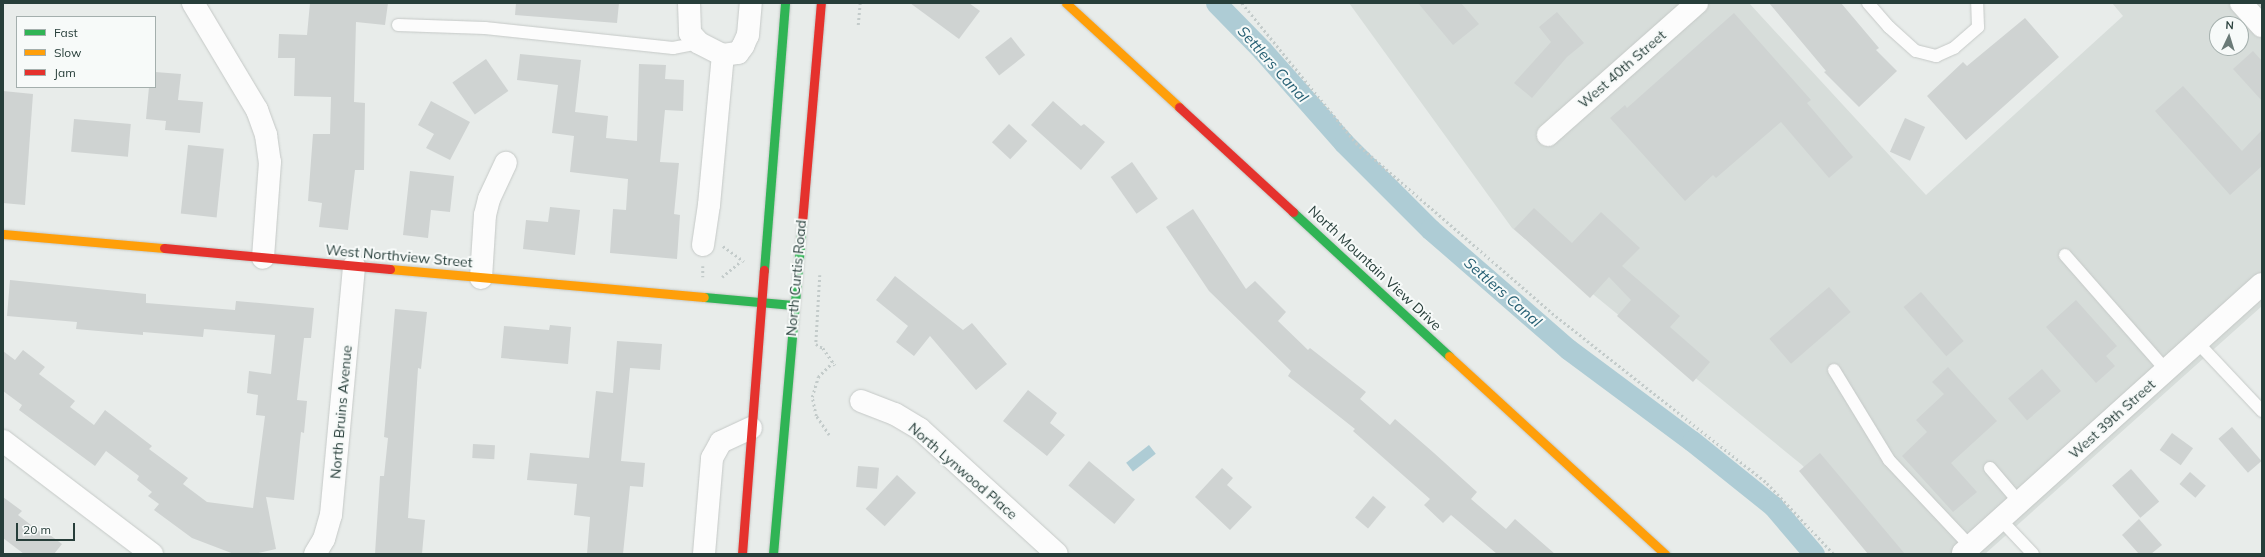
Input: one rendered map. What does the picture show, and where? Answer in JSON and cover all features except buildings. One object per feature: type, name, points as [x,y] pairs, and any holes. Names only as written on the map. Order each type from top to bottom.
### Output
[{"type":"street","points":[[193,3],[257,110],[266,135],[270,162],[263,258]]},
{"type":"street","points":[[689,3],[690,33],[699,43],[723,55],[738,53],[743,46],[748,35],[751,3]]},
{"type":"street","points":[[742,554],[785,3]]},
{"type":"street","name":"North Curtis Road","points":[[773,554],[793,305],[821,3]]},
{"type":"street","name":"North Mountain View Drive","points":[[1066,3],[1665,554]]},
{"type":"street","name":"West 40th Street","points":[[1548,135],[1696,3]]},
{"type":"street","points":[[2241,3],[2262,26]]},
{"type":"street","points":[[710,243],[709,205],[723,55]]},
{"type":"street","points":[[481,278],[488,204],[506,163]]},
{"type":"street","name":"West Northview Street","points":[[3,234],[793,305]]},
{"type":"street","name":"North Bruins Avenue","points":[[315,554],[324,540],[331,515],[354,266]]},
{"type":"street","name":"West 39th Street","points":[[1966,550],[2262,284]]},
{"type":"street","name":"North Lynwood Place","points":[[861,401],[895,414],[920,429],[1057,554]]},
{"type":"street","points":[[704,554],[712,458],[721,442],[751,428]]},
{"type":"street","points":[[3,441],[152,554]]},
{"type":"lane","points":[[1868,3],[1889,27],[1916,51],[1936,56],[1954,48],[1978,27],[1977,3]]},
{"type":"lane","points":[[398,25],[485,28],[673,48],[699,43]]},
{"type":"lane","points":[[2065,255],[2166,370]]},
{"type":"lane","points":[[2198,342],[2262,411]]},
{"type":"lane","points":[[1834,370],[1889,460],[1966,550]]},
{"type":"lane","points":[[1990,468],[2019,502]]},
{"type":"lane","points":[[2000,519],[2033,554]]},
{"type":"path","points":[[858,25],[860,3]]},
{"type":"path","points":[[1242,3],[1356,143],[1552,313],[1767,482],[1834,554]]},
{"type":"path","points":[[710,243],[741,261],[729,273],[719,278]]},
{"type":"path","points":[[821,269],[816,344],[823,348],[835,365]]},
{"type":"path","points":[[703,277],[708,278]]},
{"type":"path","points":[[829,436],[816,416],[812,396],[818,377],[833,362]]},
{"type":"shaded area","points":[[1349,3],[1749,3],[1926,195],[2123,16],[2112,3],[2262,3],[2262,306],[1985,554],[1883,554],[1802,465],[1512,228]]},
{"type":"water","points":[[1149,445],[1156,454],[1133,472],[1126,463]]},
{"type":"waterway","name":"Settlers Canal","points":[[1216,3],[1262,50],[1344,143],[1430,229],[1568,349],[1692,441],[1773,506],[1814,554]]},
{"type":"traffic: fast","points":[[764,270],[785,3]]},
{"type":"traffic: fast","points":[[1293,212],[1449,356]]},
{"type":"traffic: fast","points":[[773,554],[802,223]]},
{"type":"traffic: fast","points":[[704,297],[793,305]]},
{"type":"traffic: slow","points":[[1066,3],[1179,107]]},
{"type":"traffic: slow","points":[[3,234],[164,248]]},
{"type":"traffic: slow","points":[[390,269],[704,297]]},
{"type":"traffic: slow","points":[[1449,356],[1665,554]]},
{"type":"traffic: jam","points":[[802,223],[821,3]]},
{"type":"traffic: jam","points":[[1179,107],[1293,212]]},
{"type":"traffic: jam","points":[[164,248],[390,269]]},
{"type":"traffic: jam","points":[[742,554],[764,270]]}]
